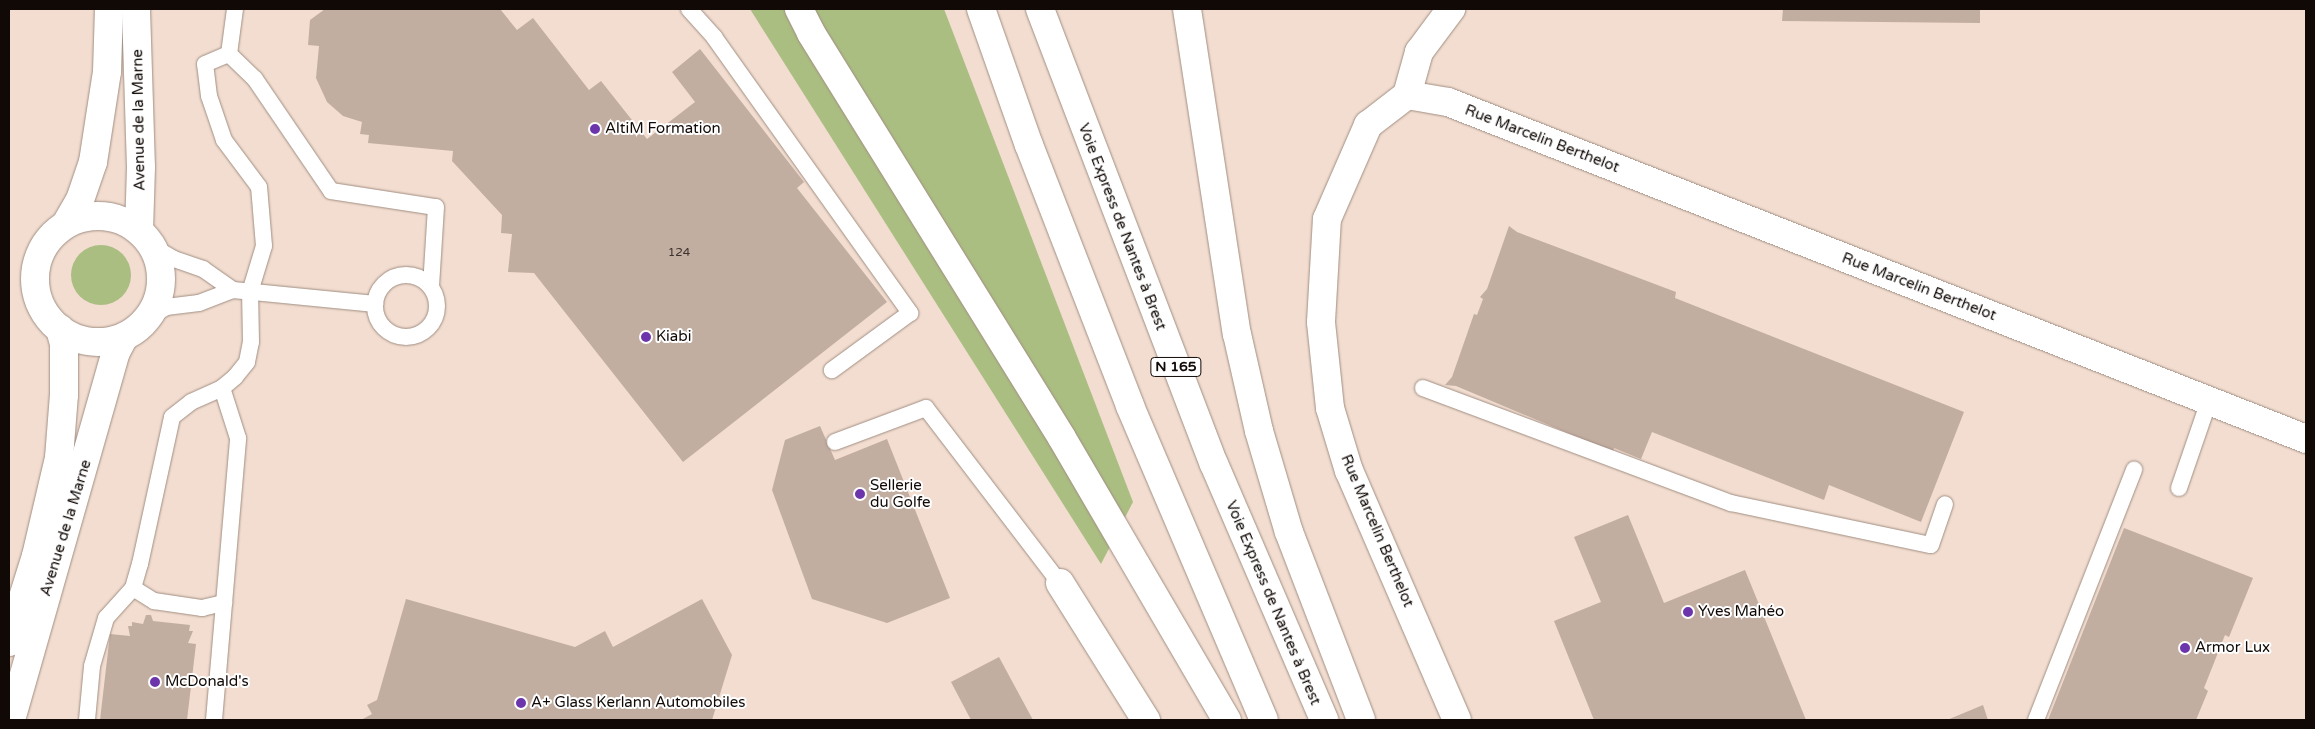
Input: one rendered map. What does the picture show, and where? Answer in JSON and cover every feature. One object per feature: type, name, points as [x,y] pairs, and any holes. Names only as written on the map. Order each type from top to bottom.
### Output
[{"type":"main road","name":"Avenue de la Marne","points":[[66,224],[80,200],[93,162],[107,72],[109,9]]},
{"type":"main road","name":"Avenue de la Marne","points":[[136,9],[141,167],[146,239]]},
{"type":"main road","points":[[782,9],[811,33]]},
{"type":"main road","points":[[799,9],[811,33],[1062,438],[1227,720]]},
{"type":"main road","points":[[981,9],[1029,145],[1130,406],[1264,720]]},
{"type":"main road","name":"Voie Express de Nantes à Brest","points":[[1040,9],[1214,464],[1324,720]]},
{"type":"main road","points":[[1187,9],[1196,57],[1237,334],[1259,431],[1289,532],[1361,720]]},
{"type":"main road","points":[[1196,9],[1196,57]]},
{"type":"main road","points":[[1407,95],[1419,52],[1451,9]]},
{"type":"main road","name":"Rue Marcelin Berthelot","points":[[1457,720],[1349,471],[1330,408],[1321,322],[1327,219],[1368,126],[1407,95],[1448,102],[2306,439]]},
{"type":"main road","points":[[104,216],[123,220],[146,239],[160,264],[161,282],[149,317],[124,336],[91,341],[60,329],[39,301],[36,267],[52,235],[66,224],[84,217],[104,216]]},
{"type":"main road","name":"Avenue de la Marne","points":[[9,642],[36,556],[59,458],[64,394],[64,344],[60,329]]},
{"type":"main road","name":"Avenue de la Marne","points":[[11,720],[116,352],[124,336]]},
{"type":"main road","points":[[1060,583],[1146,720]]},
{"type":"lane","points":[[229,54],[235,9]]},
{"type":"lane","points":[[689,9],[714,37],[910,313],[832,370]]},
{"type":"lane","points":[[229,54],[255,79],[331,191],[436,207],[431,286],[437,300],[436,318],[431,326],[416,336],[406,337],[388,331],[380,324],[375,304],[384,285],[402,275],[413,275],[431,286]]},
{"type":"lane","points":[[87,720],[92,666],[106,618],[132,588],[172,417],[192,402],[222,388],[247,362],[251,342],[250,292],[264,246],[259,187],[224,140],[209,96],[205,64],[229,54]]},
{"type":"lane","points":[[146,239],[174,259],[203,269],[233,290]]},
{"type":"lane","points":[[149,317],[166,307],[199,303],[233,290],[375,304]]},
{"type":"lane","points":[[214,720],[238,438],[222,388]]},
{"type":"lane","points":[[1423,388],[1732,503],[1932,545],[1945,504]]},
{"type":"lane","points":[[2179,488],[2209,401]]},
{"type":"lane","points":[[835,442],[926,408],[1060,583]]},
{"type":"lane","points":[[2036,720],[2134,470]]},
{"type":"lane","points":[[132,588],[154,601],[202,608],[224,603]]},
{"type":"green space","points":[[750,9],[944,9],[1133,502],[1101,564]]},
{"type":"green space","points":[[101,245],[117,250],[122,254],[126,259],[131,275],[126,291],[122,296],[117,300],[101,305],[85,300],[80,296],[76,291],[71,275],[76,259],[80,254],[85,250]]},
{"type":"building","points":[[325,9],[500,9],[517,30],[533,18],[589,90],[601,81],[647,139],[695,102],[672,72],[700,49],[804,182],[797,188],[887,302],[683,462],[534,273],[508,272],[512,234],[501,233],[502,215],[452,161],[453,151],[368,143],[369,135],[360,134],[362,122],[343,116],[327,102],[316,78],[319,46],[308,45],[310,20]]},
{"type":"building","points":[[1783,9],[1980,9],[1980,23],[1782,21]]},
{"type":"building","points":[[1509,226],[1517,232],[1676,292],[1675,298],[1964,412],[1921,522],[1829,485],[1824,500],[1652,432],[1641,459],[1614,448],[1613,452],[1456,386],[1445,385],[1452,377],[1474,314],[1477,315],[1483,299],[1480,297],[1487,289]]},
{"type":"building","points":[[820,426],[835,460],[887,439],[950,598],[887,623],[812,599],[772,490],[785,440]]},
{"type":"building","name":"Yves Mahéo","points":[[1628,515],[1664,603],[1745,570],[1806,720],[1594,720],[1554,621],[1601,602],[1574,537]]},
{"type":"building","points":[[2124,528],[2253,578],[2229,637],[2225,635],[2204,688],[2208,691],[2196,720],[2048,720]]},
{"type":"building","points":[[406,599],[575,647],[605,631],[613,647],[702,599],[732,655],[712,720],[361,720],[372,714],[367,705],[377,700]]},
{"type":"building","name":"McDonald's","points":[[146,615],[151,615],[153,621],[190,625],[189,631],[193,631],[188,643],[196,644],[187,720],[100,720],[110,634],[130,636],[128,626],[132,626],[132,622],[143,624]]},
{"type":"building","points":[[999,657],[1033,720],[971,720],[951,682]]},
{"type":"building","points":[[1983,705],[1988,720],[1947,720]]},
{"type":"place","name":"AltiM Formation","points":[[595,129]]},
{"type":"place","name":"Kiabi","points":[[646,337]]},
{"type":"place","name":"Sellerie du Golfe","points":[[860,494]]},
{"type":"place","name":"Yves Mahéo","points":[[1688,612]]},
{"type":"place","name":"Armor Lux","points":[[2185,648]]},
{"type":"place","name":"McDonald's","points":[[155,682]]},
{"type":"place","name":"A+ Glass Kerlann Automobiles","points":[[521,703]]}]
